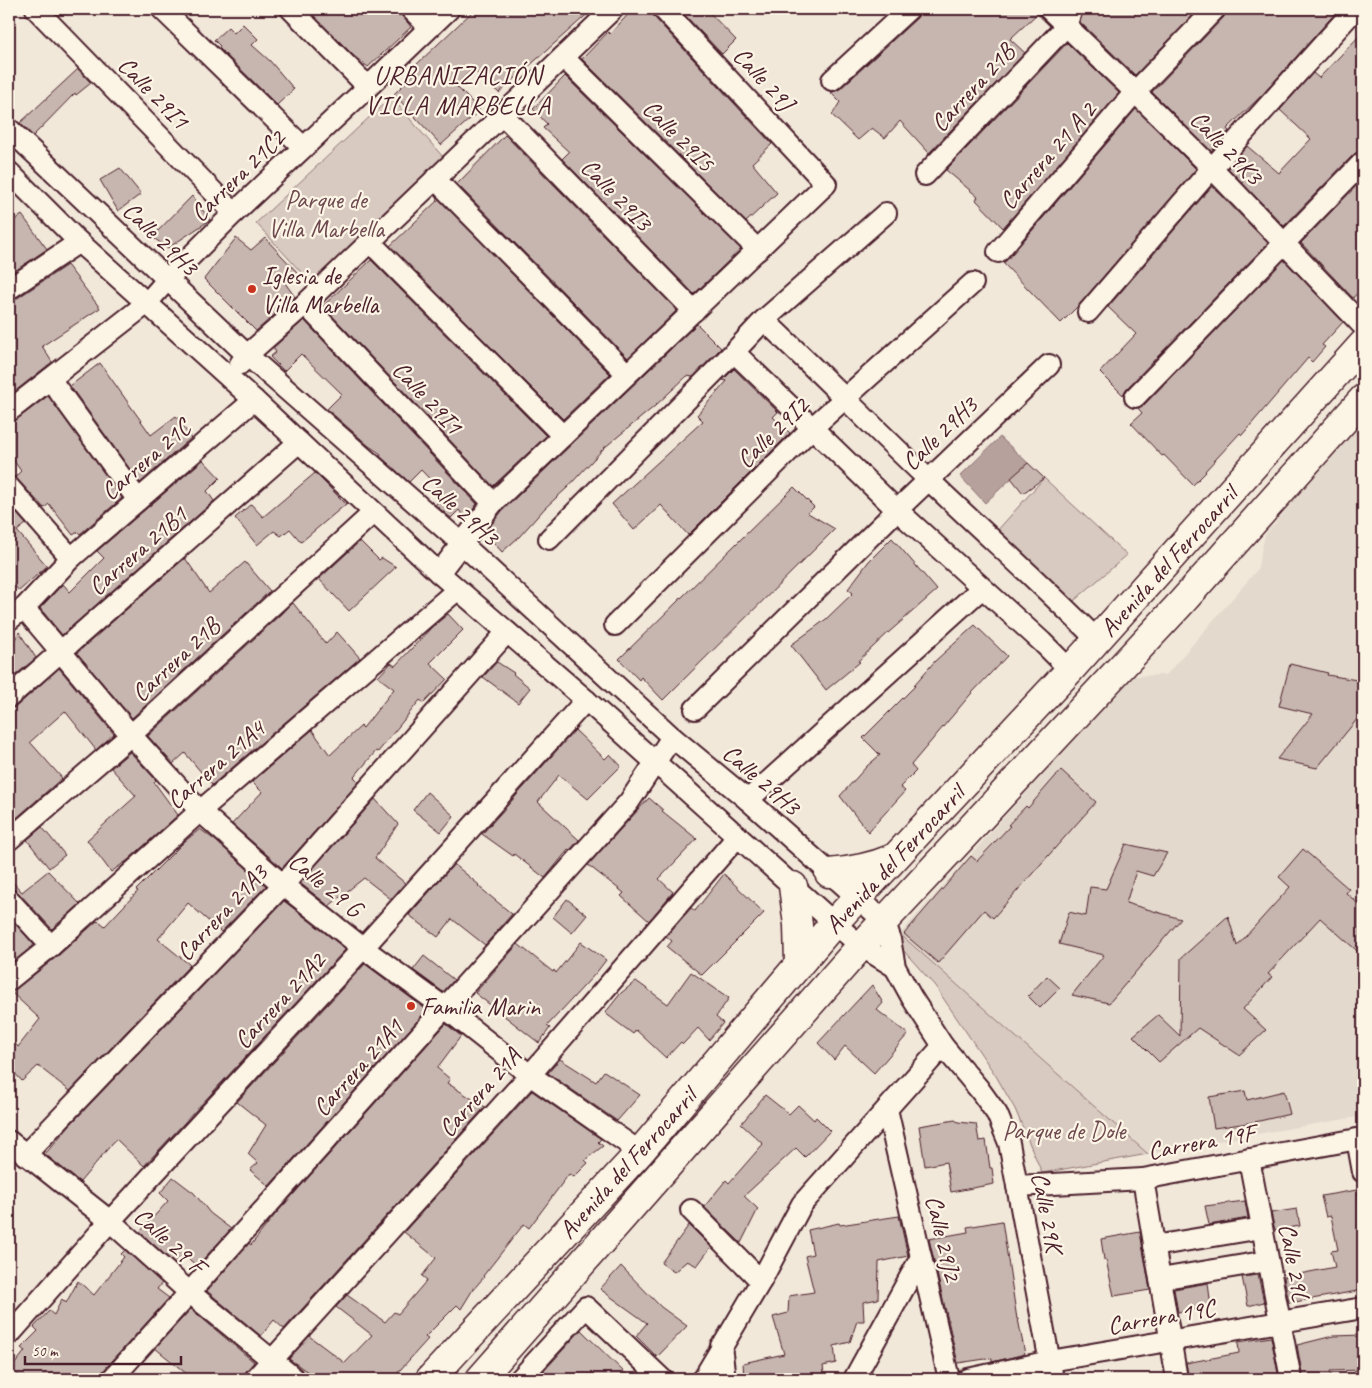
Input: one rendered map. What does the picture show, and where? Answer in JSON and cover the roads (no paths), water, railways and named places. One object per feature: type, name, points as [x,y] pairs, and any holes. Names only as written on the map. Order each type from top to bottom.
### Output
[{"type":"main road","name":"Avenida del Ferrocarril","points":[[430,1379],[640,1152],[834,923],[1070,670],[1363,344]]},
{"type":"main road","name":"Avenida del Ferrocarril","points":[[480,1379],[861,946],[1182,602],[1363,399]]},
{"type":"main road","points":[[828,873],[851,872],[871,868],[895,858]]},
{"type":"main road","points":[[792,886],[798,925],[799,964]]},
{"type":"street","name":"Calle 29I1","points":[[36,9],[234,213]]},
{"type":"street","points":[[162,9],[303,148]]},
{"type":"street","points":[[291,9],[368,88]]},
{"type":"street","points":[[411,9],[429,27]]},
{"type":"street","name":"Carrera 21C2","points":[[9,411],[146,304],[167,280],[234,213],[368,88],[449,9]]},
{"type":"street","points":[[229,378],[247,354],[305,304],[613,9]]},
{"type":"street","name":"Calle 29J","points":[[663,9],[826,184],[758,250]]},
{"type":"street","points":[[832,80],[909,9]]},
{"type":"street","name":"Calle 29K3","points":[[1049,9],[1069,17],[1136,92],[1212,168],[1363,326]]},
{"type":"street","points":[[1136,92],[1215,9]]},
{"type":"street","points":[[1088,312],[1212,168],[1355,9]]},
{"type":"street","name":"Carrera 21B","points":[[925,175],[1069,17]]},
{"type":"street","name":"Calle 29I5","points":[[563,57],[758,250]]},
{"type":"street","name":"Carrera 21 A 2","points":[[998,252],[1136,92]]},
{"type":"street","name":"Calle 29I3","points":[[502,114],[694,311]]},
{"type":"street","name":"Calle 29H3","points":[[9,129],[247,354],[461,543],[672,738],[748,800],[884,921]]},
{"type":"street","points":[[1135,396],[1363,162]]},
{"type":"street","points":[[9,172],[79,242],[254,400],[457,590],[586,700],[861,946]]},
{"type":"street","points":[[435,179],[627,374]]},
{"type":"street","points":[[548,539],[764,320],[886,213]]},
{"type":"street","points":[[9,289],[79,242]]},
{"type":"street","points":[[370,242],[563,436]]},
{"type":"street","points":[[439,573],[493,503],[758,250]]},
{"type":"street","name":"Calle 29I2","points":[[615,625],[813,427],[974,283]]},
{"type":"street","name":"Calle 29I1","points":[[305,304],[493,503]]},
{"type":"street","points":[[764,320],[928,480],[1072,614],[1097,640]]},
{"type":"street","points":[[734,352],[897,510],[1070,670]]},
{"type":"street","name":"Calle 29H3","points":[[695,709],[897,510],[1049,365]]},
{"type":"street","points":[[50,379],[138,500]]},
{"type":"street","name":"Carrera 21C","points":[[16,614],[70,558],[254,400]]},
{"type":"street","name":"Carrera 21B1","points":[[9,697],[299,442]]},
{"type":"street","points":[[9,487],[70,558]]},
{"type":"street","name":"Carrera 21B","points":[[9,840],[131,736],[373,513]]},
{"type":"street","points":[[748,800],[982,588]]},
{"type":"street","name":"Carrera 21A4","points":[[9,980],[50,946],[200,811],[457,590]]},
{"type":"street","name":"Calle 29 G","points":[[16,614],[61,652],[131,736],[200,811],[283,885],[363,948],[446,1008],[530,1075],[640,1152]]},
{"type":"street","name":"Carrera 21A3","points":[[25,1155],[283,885],[507,632]]},
{"type":"street","name":"Carrera 21A2","points":[[9,1335],[110,1222],[363,948],[586,700]]},
{"type":"street","name":"Carrera 21A1","points":[[112,1379],[446,1008],[628,802],[672,738]]},
{"type":"street","name":"Carrera 21A","points":[[255,1379],[530,1075],[738,836]]},
{"type":"street","points":[[9,900],[50,946]]},
{"type":"street","name":"Calle 29K","points":[[884,921],[889,934],[895,967],[912,998],[943,1046],[997,1114],[1008,1143],[1052,1370]]},
{"type":"street","name":"Calle 29K","points":[[861,946],[895,967]]},
{"type":"street","points":[[703,1379],[761,1281],[802,1204],[943,1046]]},
{"type":"street","name":"Calle 29J2","points":[[887,1109],[949,1379]]},
{"type":"street","points":[[1360,1139],[1363,1172]]},
{"type":"street","name":"Carrera 19F","points":[[1017,1186],[1143,1179],[1360,1139]]},
{"type":"street","name":"Calle 29 F","points":[[9,1141],[110,1222],[189,1292],[295,1379]]},
{"type":"street","name":"Calle 29L","points":[[1249,1159],[1280,1322],[1284,1378]]},
{"type":"street","points":[[1143,1179],[1177,1379]]},
{"type":"street","points":[[691,1210],[761,1281]]},
{"type":"street","points":[[1154,1246],[1262,1228]]},
{"type":"street","points":[[854,1379],[921,1257]]},
{"type":"street","points":[[1160,1279],[1268,1261]]},
{"type":"street","points":[[524,1378],[586,1307],[662,1379]]},
{"type":"street","name":"Carrera 19C","points":[[968,1379],[1052,1370],[1171,1342],[1363,1308]]},
{"type":"street","points":[[721,1346],[725,1379]]},
{"type":"place","name":"Iglesia de Villa Marbella","points":[[252,289]]},
{"type":"place","name":"Familia Marin","points":[[411,1006]]},
{"type":"district","name":"URBANIZACIÓN VILLA MARBELLA","points":[[458,90]]},
{"type":"park label","name":"Parque de Villa Marbella","points":[[326,214]]},
{"type":"park label","name":"Parque de Dole","points":[[1064,1130]]}]
